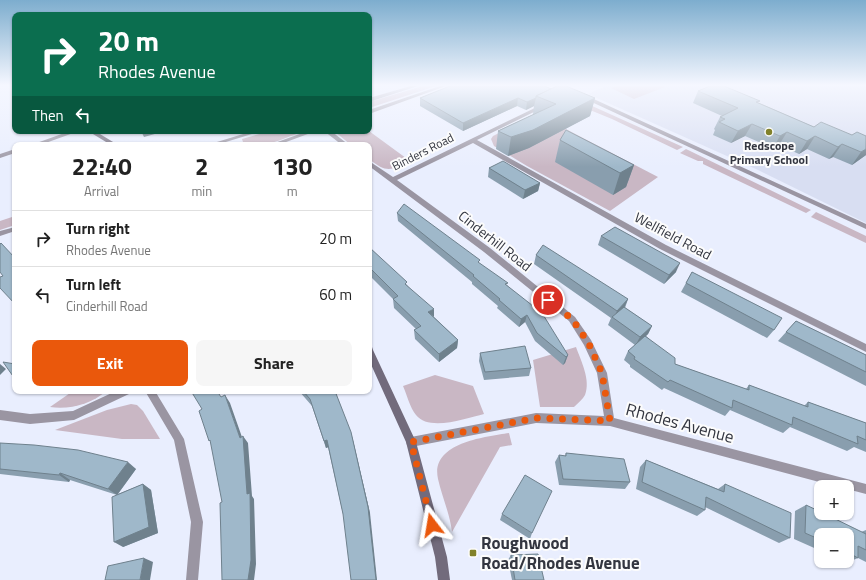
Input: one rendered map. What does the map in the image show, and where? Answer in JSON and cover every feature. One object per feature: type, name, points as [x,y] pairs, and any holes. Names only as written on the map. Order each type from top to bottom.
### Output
[{"type":"street","name":"Binders Road","points":[[392,180],[529,113]]},
{"type":"street","points":[[620,113],[866,227]]},
{"type":"street","points":[[43,142],[67,134]]},
{"type":"street","points":[[96,134],[110,142]]},
{"type":"street","points":[[220,142],[247,134]]},
{"type":"street","points":[[281,142],[304,134]]},
{"type":"street","points":[[331,134],[342,142]]},
{"type":"street","points":[[230,139],[234,142]]},
{"type":"street","name":"Wellfield Road","points":[[472,140],[663,247],[866,348]]},
{"type":"street","points":[[0,156],[12,152]]},
{"type":"street","name":"Cinderhill Road","points":[[372,165],[487,250],[572,319],[588,342],[602,373],[610,421]]},
{"type":"street","points":[[0,234],[12,230]]},
{"type":"street","points":[[372,357],[411,442],[441,557],[444,580]]},
{"type":"street","points":[[0,415],[30,419],[74,415],[120,394]]},
{"type":"street","points":[[152,394],[179,439],[197,522],[192,580]]},
{"type":"street","name":"Rhodes Avenue","points":[[411,442],[536,418],[610,421],[866,489]]},
{"type":"shaded area","points":[[597,113],[608,113],[683,147],[677,150]]},
{"type":"shaded area","name":"Redscope Primary School","points":[[631,113],[866,113],[866,223],[756,169]]},
{"type":"shaded area","points":[[539,115],[658,177],[610,211],[527,166],[494,146],[491,139],[493,136],[531,117]]},
{"type":"shaded area","points":[[372,133],[410,161],[398,167],[389,169],[380,167],[372,161],[372,142],[347,142],[338,134]]},
{"type":"shaded area","points":[[260,134],[297,134],[273,142],[243,142],[242,139]]},
{"type":"shaded area","points":[[686,149],[811,210],[806,213],[703,164],[703,161],[698,161],[680,153]]},
{"type":"shaded area","points":[[816,212],[866,236],[866,243],[811,217]]},
{"type":"shaded area","points":[[12,217],[12,226],[0,230],[0,221]]},
{"type":"shaded area","points":[[576,347],[583,364],[586,377],[587,389],[585,395],[574,407],[540,407],[533,360]]},
{"type":"shaded area","points":[[435,375],[473,386],[484,414],[458,421],[439,423],[430,423],[422,420],[412,409],[403,386]]},
{"type":"shaded area","points":[[69,394],[102,394],[87,403],[72,407],[50,407]]},
{"type":"shaded area","points":[[131,404],[137,405],[143,411],[160,439],[122,439],[55,430],[107,410]]},
{"type":"shaded area","points":[[509,433],[512,445],[500,447],[452,532],[450,519],[438,479],[438,467],[442,457],[450,450],[461,444],[486,437]]},
{"type":"building","points":[[446,113],[485,113],[463,123]]},
{"type":"building","points":[[537,113],[566,113],[533,130],[511,137],[498,131]]},
{"type":"building","points":[[728,113],[782,113],[814,127],[821,122],[852,135],[857,132],[866,136],[866,149],[861,152],[842,144],[838,147],[815,136],[807,141],[787,132],[780,136],[752,124],[738,131],[719,122],[725,119],[720,117]]},
{"type":"building","points":[[566,130],[634,165],[620,173],[560,140]]},
{"type":"building","points":[[503,161],[540,183],[525,190],[489,168]]},
{"type":"building","points":[[404,204],[480,260],[478,262],[508,283],[505,284],[542,313],[568,355],[566,357],[537,333],[527,315],[521,319],[473,276],[474,275],[397,213]]},
{"type":"building","points":[[615,227],[680,263],[669,275],[601,236]]},
{"type":"building","points":[[1,243],[12,255],[12,301],[0,288],[0,277],[3,276],[0,272]]},
{"type":"building","points":[[543,245],[628,299],[617,311],[536,255]]},
{"type":"building","points":[[372,250],[407,282],[405,284],[434,309],[428,312],[458,340],[439,354],[414,330],[421,326],[393,299],[398,296],[372,270]]},
{"type":"building","points":[[692,272],[782,318],[774,330],[686,283]]},
{"type":"building","points":[[624,307],[652,326],[640,337],[612,317]]},
{"type":"building","points":[[796,321],[866,355],[866,372],[786,332]]},
{"type":"building","points":[[645,336],[675,358],[675,364],[749,390],[749,385],[808,407],[808,402],[866,423],[866,440],[857,436],[858,444],[793,417],[792,425],[733,400],[732,408],[670,380],[668,382],[634,359],[635,357],[628,351]]},
{"type":"building","points":[[525,346],[531,368],[485,372],[480,353]]},
{"type":"building","points":[[3,362],[12,364],[12,375]]},
{"type":"building","points":[[193,394],[219,394],[221,397],[225,395],[240,438],[243,436],[247,494],[250,493],[251,560],[248,580],[222,580],[220,503],[222,502],[210,440],[209,441],[199,411],[202,409]]},
{"type":"building","points":[[306,394],[336,394],[351,432],[368,507],[376,580],[351,580],[343,514],[327,440],[324,441],[310,399]]},
{"type":"building","points":[[0,443],[78,450],[128,462],[108,489],[60,473],[59,475],[0,469]]},
{"type":"building","points":[[566,453],[624,459],[630,482],[563,479],[559,455],[566,456]]},
{"type":"building","points":[[646,460],[724,492],[725,484],[791,513],[790,538],[706,497],[705,510],[642,482]]},
{"type":"building","points":[[525,475],[552,491],[532,533],[502,514]]},
{"type":"building","points":[[143,484],[149,527],[114,542],[112,497]]},
{"type":"building","points":[[806,505],[814,509],[814,520],[837,520],[854,528],[814,528],[814,537],[805,533]]},
{"type":"building","points":[[854,528],[866,534],[866,550],[858,546],[858,558],[854,556]]},
{"type":"building","points":[[538,554],[544,580],[515,580],[511,555]]},
{"type":"building","points":[[144,558],[140,580],[105,580],[108,566]]},
{"type":"place","name":"Redscope Primary School","points":[[769,132]]},
{"type":"place","name":"Roughwood Road/Rhodes Avenue","points":[[473,553]]},
{"type":"route","points":[[432,525],[411,442],[536,418],[610,421],[602,373],[588,342],[572,319],[548,300]]}]
